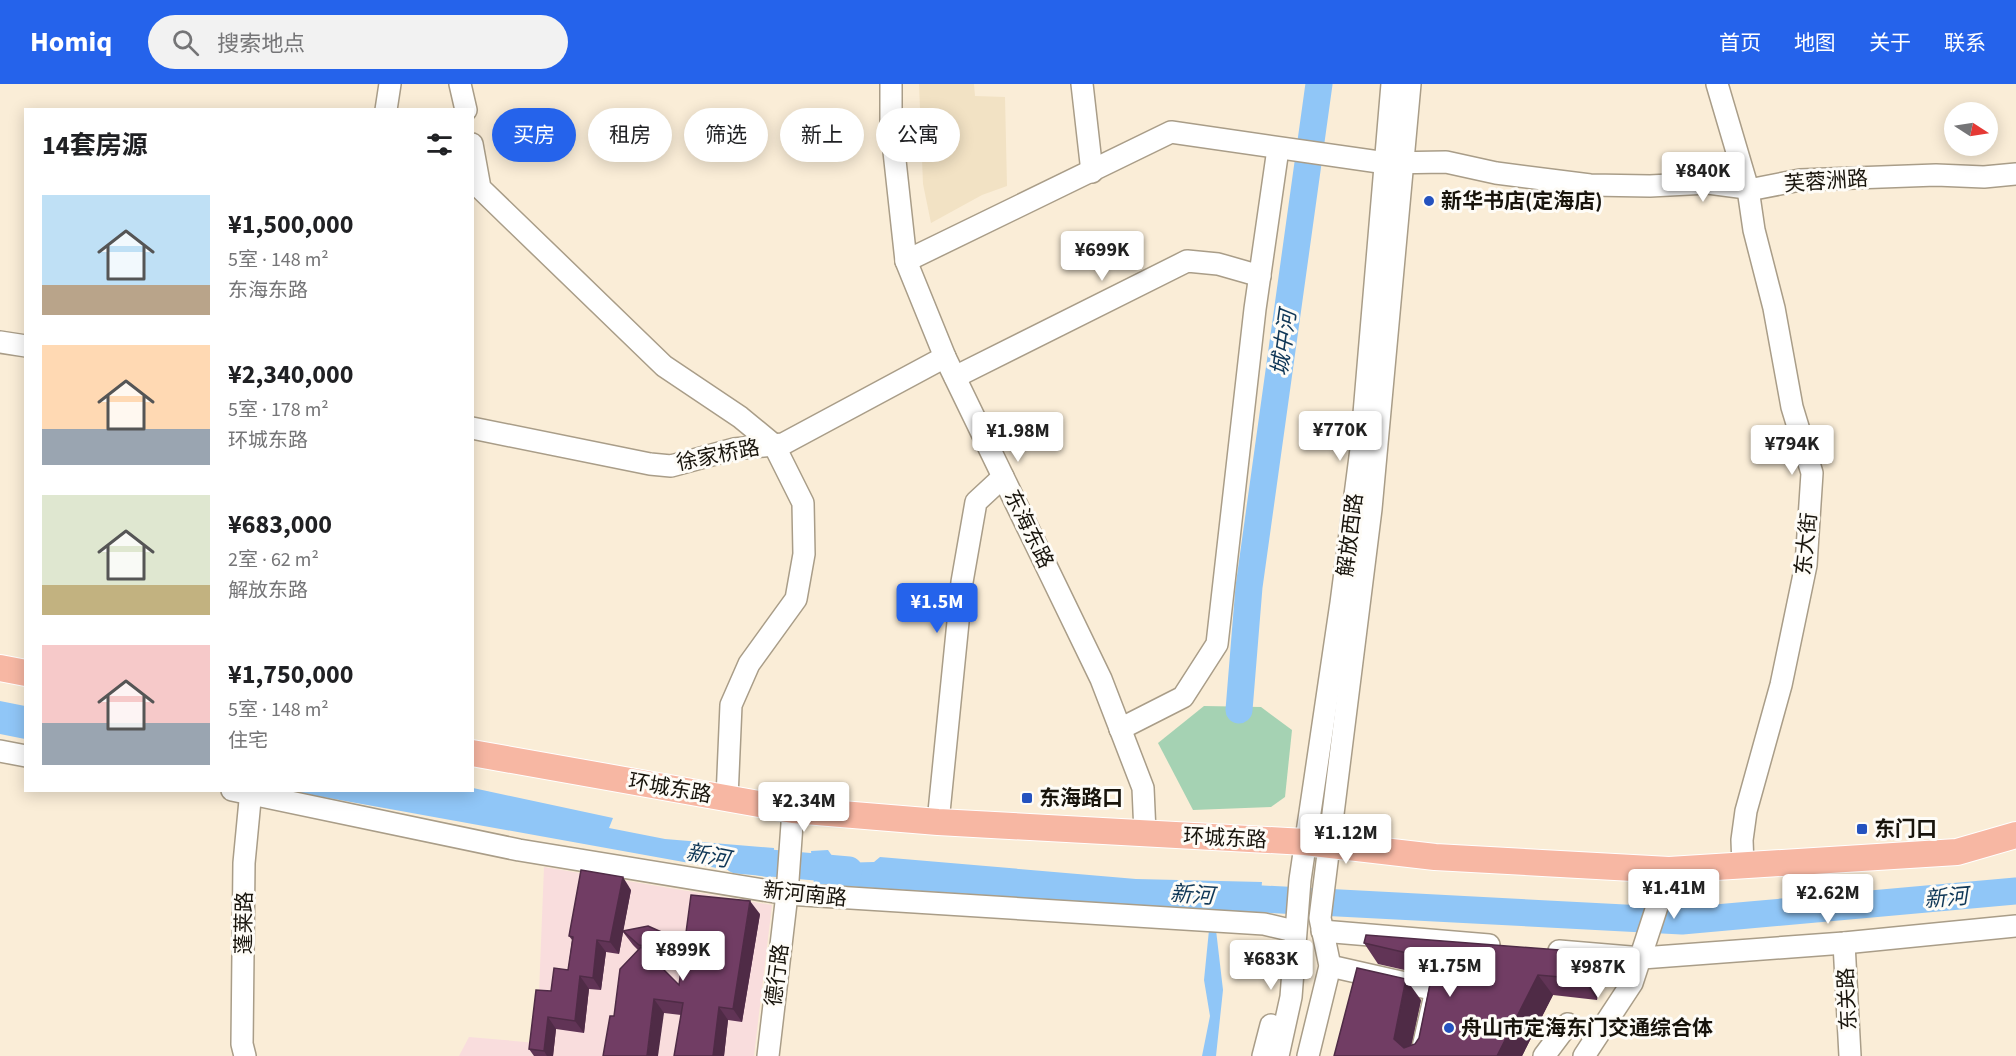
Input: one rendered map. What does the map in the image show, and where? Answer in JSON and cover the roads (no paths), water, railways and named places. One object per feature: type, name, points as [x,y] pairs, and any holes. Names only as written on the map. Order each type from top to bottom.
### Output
[{"type":"main road","points":[[0,668],[24,673]]},
{"type":"main road","name":"环城东路","points":[[474,753],[793,810],[938,822],[1317,843],[1435,857],[1669,870],[1957,852],[2016,835]]},
{"type":"street","points":[[386,108],[390,84]]},
{"type":"street","points":[[460,84],[466,108]]},
{"type":"street","name":"东海东路","points":[[891,84],[891,124],[906,261],[945,357],[1101,679],[1143,789],[1145,833]]},
{"type":"street","points":[[1082,84],[1092,172]]},
{"type":"street","points":[[1278,1056],[1291,997],[1294,925],[1300,880],[1317,843],[1371,509],[1395,163],[1392,84]]},
{"type":"street","points":[[1395,163],[1410,84]]},
{"type":"street","name":"东大街","points":[[1717,84],[1748,189],[1754,230],[1774,308],[1792,407],[1812,473],[1806,565],[1781,685],[1746,812],[1742,840],[1743,866]]},
{"type":"street","name":"芙蓉洲路","points":[[906,261],[1171,132],[1330,157],[1395,163],[1446,162],[1496,173],[1590,185],[1650,186],[1708,183],[1748,189],[1800,180],[1936,175],[1984,177],[2016,174]]},
{"type":"street","points":[[1120,729],[1183,697],[1216,644],[1260,276],[1285,150]]},
{"type":"street","points":[[474,155],[480,188],[530,238],[664,366],[741,417],[774,445],[803,503],[804,554],[796,599],[749,664],[731,705],[727,798]]},
{"type":"street","points":[[955,377],[1188,261],[1218,264],[1260,276]]},
{"type":"street","points":[[0,342],[24,346]]},
{"type":"street","name":"徐家桥路","points":[[474,428],[650,464],[671,466],[734,449],[783,444],[945,357]]},
{"type":"street","points":[[938,822],[962,582],[976,502],[1003,477]]},
{"type":"street","points":[[0,751],[24,756]]},
{"type":"street","name":"新河南路","points":[[245,792],[519,849],[787,894],[1294,925]]},
{"type":"street","name":"蓬莱路","points":[[245,792],[242,1044],[245,1056]]},
{"type":"street","name":"德行路","points":[[768,1056],[787,894],[793,810]]},
{"type":"street","points":[[1308,1056],[1330,966],[1321,924],[1324,881],[1317,843]]},
{"type":"street","points":[[1584,1056],[1632,982],[1642,958],[1669,870]]},
{"type":"street","points":[[1321,924],[1512,947]]},
{"type":"street","points":[[1263,1056],[1294,925]]},
{"type":"street","points":[[1535,949],[1642,958],[1844,943],[2016,926]]},
{"type":"street","name":"东关路","points":[[1844,943],[1850,1056]]},
{"type":"street","points":[[1330,966],[1436,990],[1421,1056]]},
{"type":"street","points":[[1544,1056],[1568,1024]]},
{"type":"water","points":[[0,701],[24,706],[24,739],[0,734]]},
{"type":"water","name":"新河","points":[[474,788],[613,818],[609,828],[665,839],[774,848],[772,878],[296,792],[474,792]]},
{"type":"water","name":"新河","points":[[828,850],[837,863],[874,862],[880,857],[1136,879],[1262,882],[1259,913],[814,884],[811,851]]},
{"type":"water","points":[[1209,930],[1216,930],[1223,990],[1216,1056],[1202,1056],[1210,1016],[1204,980]]},
{"type":"waterway","name":"城中河","points":[[1239,710],[1249,587],[1319,84]]},
{"type":"waterway","name":"新河","points":[[737,860],[849,870]]},
{"type":"waterway","name":"新河","points":[[1225,897],[1682,921],[2016,891]]},
{"type":"place","name":"新华书店(定海店)","points":[[1429,201]]},
{"type":"place","name":"东海路口","points":[[1027,798]]},
{"type":"place","name":"东门口","points":[[1862,829]]},
{"type":"place","name":"舟山市定海东门交通综合体","points":[[1449,1028]]}]
